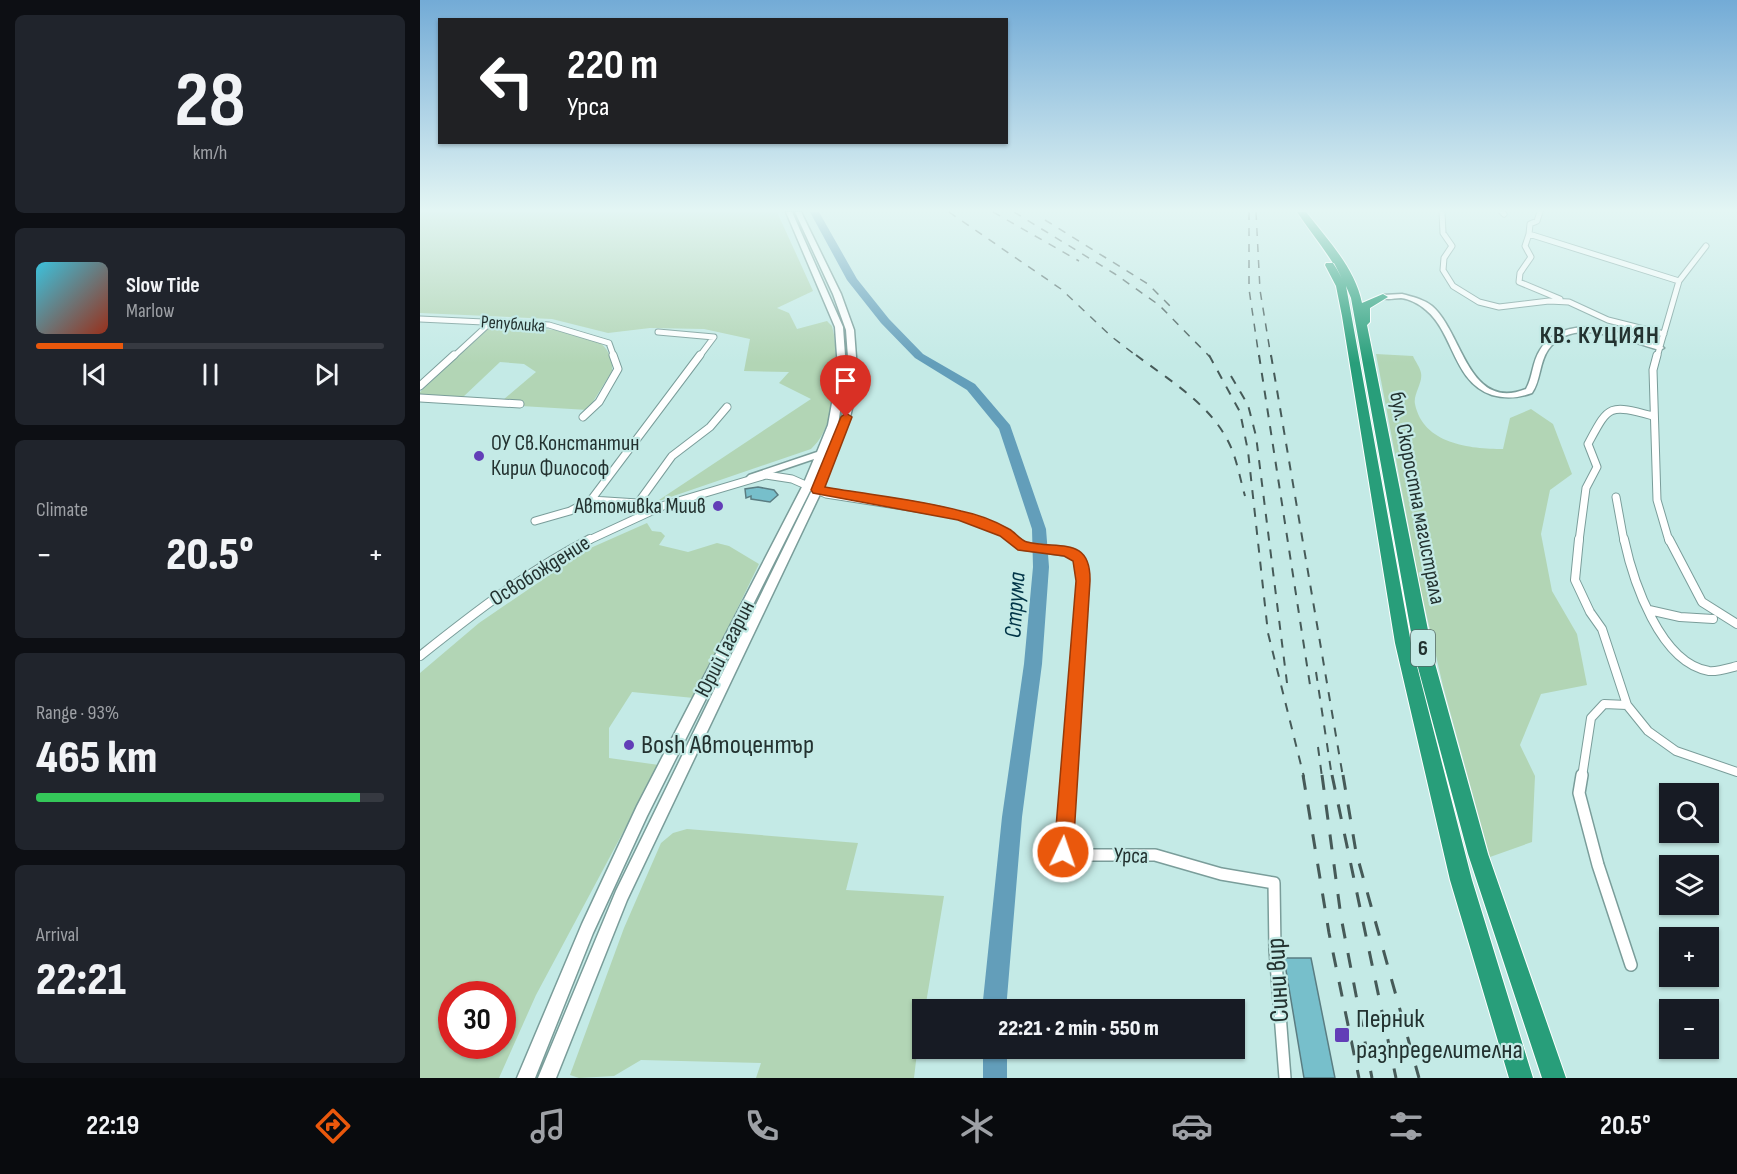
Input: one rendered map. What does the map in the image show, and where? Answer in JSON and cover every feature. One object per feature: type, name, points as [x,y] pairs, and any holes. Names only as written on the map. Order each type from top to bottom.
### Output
[{"type":"highway","name":"бул. Скоростна магистрала","points":[[1329,262],[1344,298],[1403,643],[1461,880],[1521,1078]]},
{"type":"highway","name":"бул. Скоростна магистрала","points":[[1338,262],[1346,272],[1356,298],[1425,660],[1478,854],[1554,1078]]},
{"type":"highway","points":[[1346,272],[1362,294],[1383,297]]},
{"type":"highway","points":[[1365,343],[1365,306],[1383,297]]},
{"type":"street","name":"Юрий Гагарин","points":[[526,1078],[587,928],[612,875],[812,488],[838,406],[842,370],[839,327],[811,262]]},
{"type":"street","name":"Юрий Гагарин","points":[[547,1078],[621,896],[851,400],[854,369],[853,341],[837,294],[822,262]]},
{"type":"street","points":[[1444,262],[1443,270],[1453,286],[1465,295],[1499,307],[1549,301],[1569,302]]},
{"type":"street","points":[[1527,262],[1520,273],[1519,282],[1608,320],[1664,334]]},
{"type":"street","points":[[1619,262],[1679,281]]},
{"type":"street","points":[[1693,262],[1679,281],[1653,370],[1657,500],[1670,544],[1702,602],[1737,624]]},
{"type":"street","points":[[1383,297],[1405,296],[1428,304],[1471,378],[1480,387],[1498,394],[1519,395],[1529,391],[1543,350],[1572,330],[1596,331],[1660,348]]},
{"type":"street","name":"Република","points":[[420,319],[549,326],[609,343],[618,369],[599,402],[583,417]]},
{"type":"street","points":[[420,386],[491,322]]},
{"type":"street","points":[[535,521],[570,511],[591,500],[714,337],[658,332]]},
{"type":"street","points":[[420,398],[520,404]]},
{"type":"street","points":[[638,503],[663,464],[679,449],[714,425],[727,407]]},
{"type":"street","points":[[1653,416],[1618,407],[1610,410],[1601,418],[1588,444],[1597,467],[1586,488],[1579,526],[1575,580],[1590,612],[1602,629],[1627,705],[1648,731],[1676,751],[1737,772]]},
{"type":"street","points":[[752,477],[823,453]]},
{"type":"street","name":"Освобождение","points":[[420,656],[475,612],[548,561],[647,511],[752,477],[774,475],[812,488]]},
{"type":"street","name":"Урса","points":[[812,488],[960,515],[1005,533],[1023,546],[1073,553],[1079,557],[1084,571],[1063,852],[1067,855],[1155,855],[1211,872],[1274,883]]},
{"type":"street","points":[[1616,497],[1618,528],[1626,557],[1649,610],[1672,651],[1684,661],[1715,671],[1728,670],[1737,666]]},
{"type":"street","points":[[591,500],[638,503],[647,511]]},
{"type":"street","points":[[1649,610],[1680,617],[1713,619]]},
{"type":"street","points":[[1627,705],[1604,704],[1591,718],[1579,793],[1598,865],[1631,965]]},
{"type":"street","name":"Сини вир","points":[[1274,883],[1275,950],[1285,1078]]},
{"type":"green space","points":[[420,262],[800,262],[813,291],[777,308],[789,313],[797,329],[827,321],[832,326],[836,363],[831,411],[820,439],[811,449],[656,502],[811,399],[779,383],[789,372],[744,371],[750,339],[704,329],[650,328],[608,333],[552,319],[420,313]]},
{"type":"green space","points":[[491,326],[556,330],[598,342],[609,354],[612,371],[588,410],[521,406],[524,401],[503,400],[536,372],[524,364],[500,362],[462,398],[420,396],[420,392]]},
{"type":"green space","points":[[1376,354],[1413,356],[1421,373],[1415,404],[1427,428],[1438,436],[1450,442],[1476,448],[1503,449],[1510,418],[1531,409],[1553,424],[1572,474],[1550,490],[1541,534],[1552,591],[1577,634],[1587,685],[1541,694],[1520,745],[1535,776],[1532,842],[1490,857],[1443,686],[1421,591]]},
{"type":"green space","points":[[647,523],[652,531],[661,532],[665,536],[659,545],[688,552],[717,543],[729,546],[759,564],[694,698],[632,692],[609,728],[609,758],[659,765],[536,995],[516,1040],[516,981],[438,981],[438,1059],[507,1059],[499,1078],[420,1078],[420,673],[479,623],[586,550]]},
{"type":"green space","points":[[687,829],[858,843],[846,890],[944,896],[927,999],[912,999],[912,1059],[916,1059],[914,1078],[756,1078],[761,1063],[641,1060],[614,1076],[579,1078],[570,1075],[624,928],[661,843],[673,833]]},
{"type":"building","points":[[758,487],[774,490],[778,495],[770,502],[751,499],[751,496],[746,498],[745,489]]},
{"type":"building","name":"Перник разпределителна","points":[[1284,958],[1311,958],[1335,1078],[1304,1078]]},
{"type":"waterway","name":"Струма","points":[[842,262],[852,280],[885,321],[919,356],[971,387],[1005,428],[1039,529],[1041,567],[1033,664],[1012,817],[995,999]]},
{"type":"waterway","name":"Струма","points":[[995,1059],[995,1078]]},
{"type":"railway","points":[[1022,262],[1061,289],[1112,337],[1138,357]]},
{"type":"railway","points":[[1096,262],[1159,305],[1210,357]]},
{"type":"railway","points":[[1113,262],[1148,284],[1170,306]]},
{"type":"railway","points":[[1249,262],[1249,289],[1259,357]]},
{"type":"railway","points":[[1259,262],[1260,290],[1271,357]]},
{"type":"railway","points":[[1136,355],[1188,394],[1211,416],[1232,449],[1245,496]]},
{"type":"railway","points":[[1209,355],[1240,412],[1248,451],[1268,633],[1304,777]]},
{"type":"railway","points":[[1259,355],[1310,685]]},
{"type":"railway","points":[[1271,355],[1343,777]]},
{"type":"railway","points":[[1231,376],[1248,405],[1256,436],[1287,683]]},
{"type":"railway","points":[[1316,672],[1332,777]]},
{"type":"railway","points":[[1318,747],[1322,777]]},
{"type":"railway","points":[[1303,775],[1329,933],[1359,1078]]},
{"type":"railway","points":[[1322,775],[1341,917],[1372,1078]]},
{"type":"railway","points":[[1332,775],[1396,1078]]},
{"type":"railway","points":[[1343,775],[1356,852],[1419,1078]]},
{"type":"place","name":"ОУ Св.Константин Кирил Философ","points":[[479,456]]},
{"type":"place","name":"Автомивка Миив","points":[[718,506]]},
{"type":"place","name":"Bosh Автоцентър","points":[[629,745]]},
{"type":"place","name":"Перник разпределителна","points":[[1342,1035]]},
{"type":"district","name":"КВ. КУЦИЯН","points":[[1600,335]]},
{"type":"route","points":[[846,417],[817,490],[826,494],[960,515],[1005,533],[1023,546],[1032,549],[1066,551],[1079,557],[1084,571],[1070,731],[1063,852]]}]
